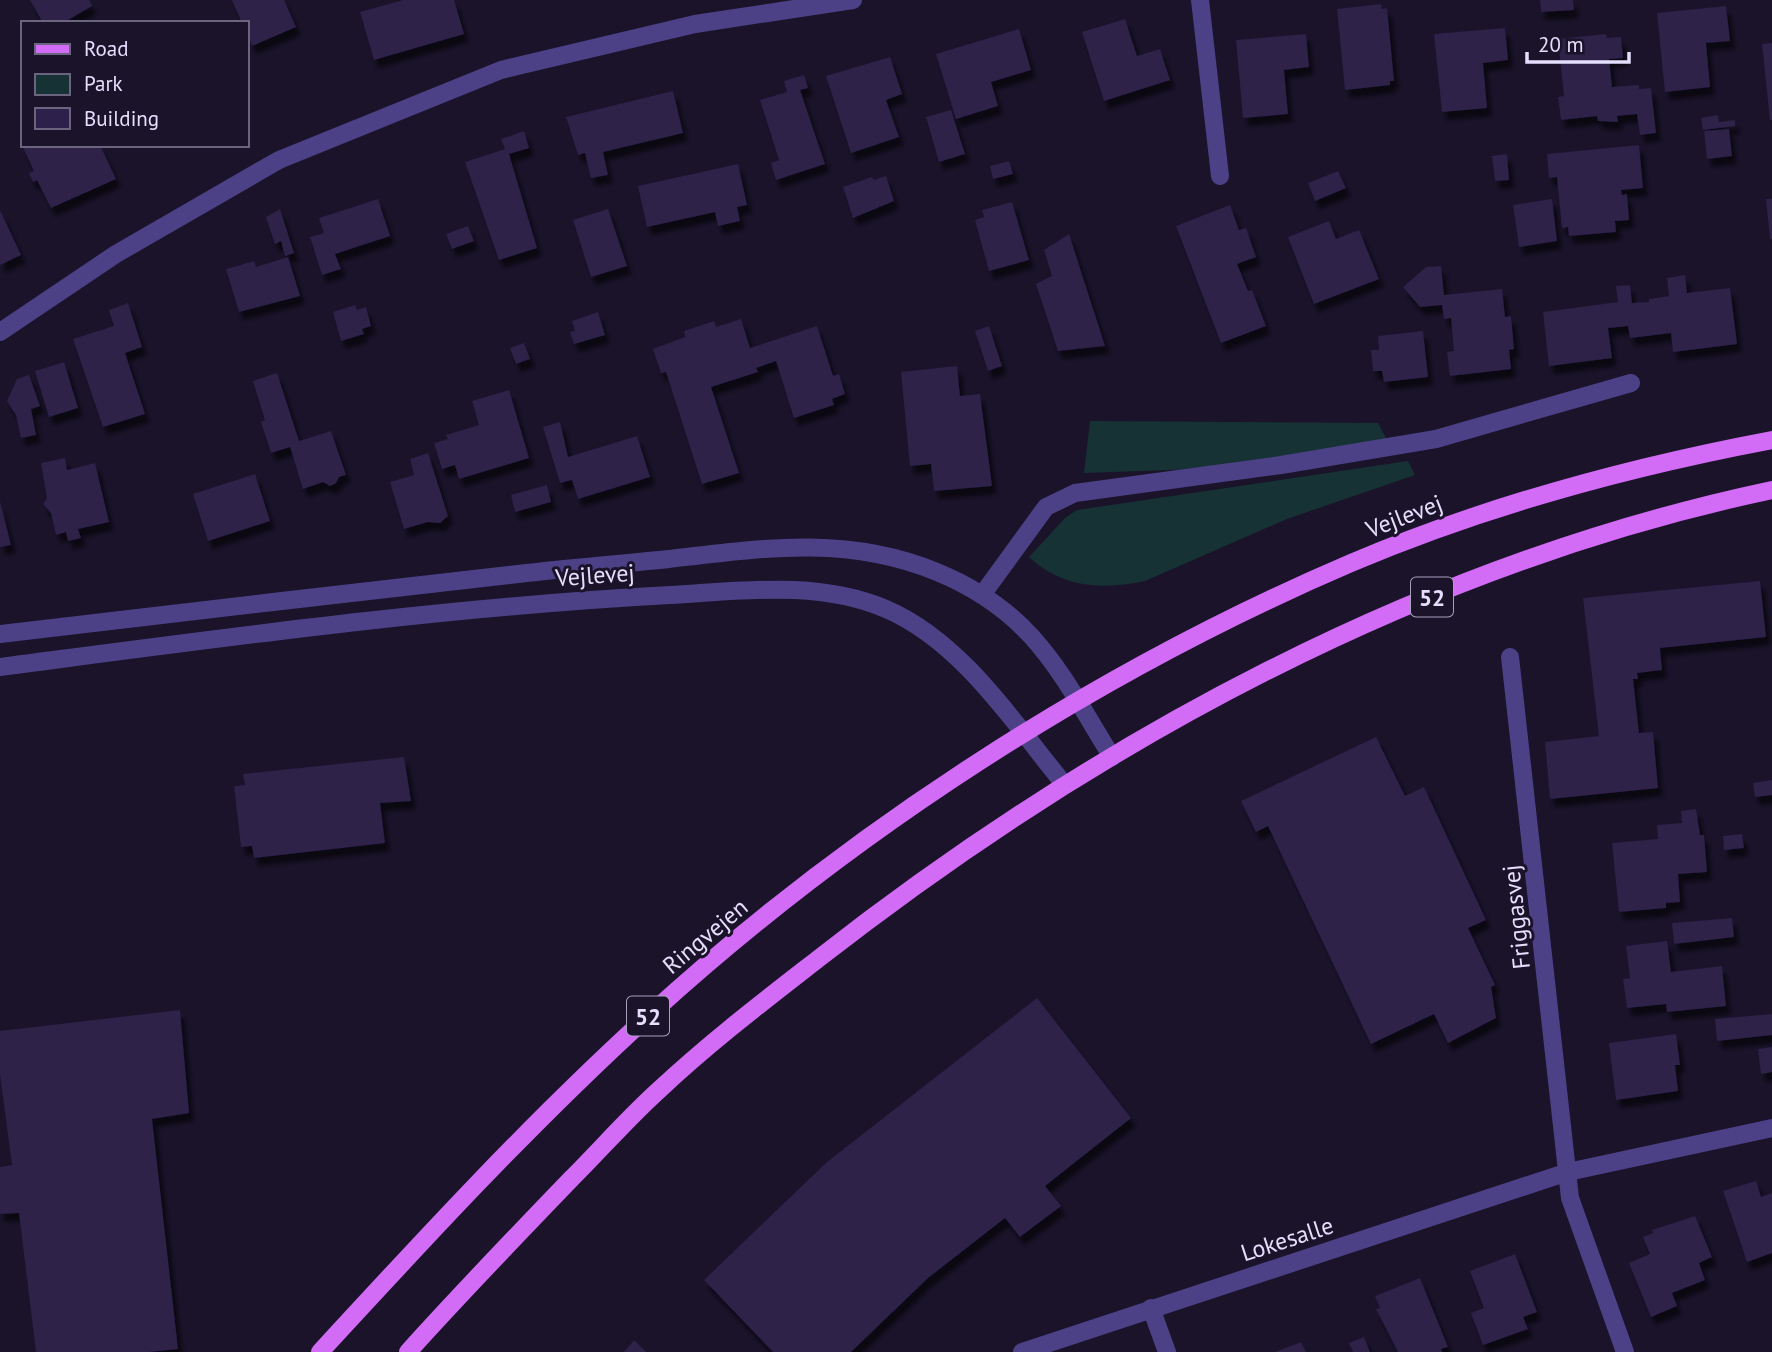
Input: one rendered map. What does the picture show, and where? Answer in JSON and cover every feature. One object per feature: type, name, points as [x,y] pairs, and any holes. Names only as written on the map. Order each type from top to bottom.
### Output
[{"type":"main road","name":"Vejlevej","points":[[1077,701],[1170,650],[1338,569],[1453,524],[1553,491],[1772,440]]},
{"type":"main road","name":"52","points":[[408,1352],[465,1289],[659,1090],[891,902],[1064,785],[1242,683],[1393,612],[1516,565],[1649,519],[1772,490]]},
{"type":"main road","name":"Ringvejen","points":[[320,1352],[543,1114],[648,1016],[754,926],[862,844],[1023,734],[1077,701]]},
{"type":"street","points":[[0,332],[116,254],[279,160],[501,70],[695,24],[853,0]]},
{"type":"street","points":[[1200,0],[1220,176]]},
{"type":"street","points":[[982,594],[1046,507],[1075,493],[1280,465],[1436,439],[1631,383]]},
{"type":"street","name":"Vejlevej","points":[[0,634],[598,565],[749,549],[819,545],[892,556],[939,572],[982,594],[1016,617],[1040,643],[1112,757]]},
{"type":"street","name":"Vejlevej","points":[[0,667],[227,637],[581,600],[756,589],[819,592],[884,608],[942,643],[1023,734],[1064,785]]},
{"type":"street","name":"Friggasvej","points":[[1510,657],[1568,1172]]},
{"type":"street","name":"Lokesalle","points":[[1023,1352],[1568,1172],[1772,1128]]},
{"type":"street","points":[[1568,1172],[1575,1219],[1625,1352]]},
{"type":"street","points":[[1151,1308],[1167,1352]]},
{"type":"green space","points":[[1090,421],[1378,423],[1387,440],[1201,469],[1084,473]]},
{"type":"green space","points":[[1408,461],[1415,475],[1287,519],[1145,581],[1098,586],[1083,584],[1055,575],[1029,557],[1065,518],[1077,510]]},
{"type":"building","points":[[30,0],[89,0],[92,6],[66,21],[42,21]]},
{"type":"building","points":[[232,0],[284,0],[296,27],[252,46],[248,36],[248,21],[241,21]]},
{"type":"building","points":[[403,0],[454,0],[464,34],[374,60],[360,12]]},
{"type":"building","points":[[1540,0],[1573,0],[1574,10],[1541,12]]},
{"type":"building","points":[[1381,4],[1382,9],[1387,8],[1394,81],[1390,81],[1390,85],[1345,90],[1337,9]]},
{"type":"building","points":[[1726,6],[1730,41],[1706,43],[1710,87],[1665,92],[1657,13]]},
{"type":"building","points":[[1125,19],[1137,56],[1160,49],[1170,80],[1104,101],[1082,32]]},
{"type":"building","points":[[1505,28],[1508,60],[1483,63],[1487,108],[1442,112],[1434,34]]},
{"type":"building","points":[[1019,29],[1031,70],[991,82],[998,106],[956,119],[936,54]]},
{"type":"building","points":[[1306,34],[1309,67],[1284,70],[1288,114],[1243,118],[1236,40]]},
{"type":"building","points":[[1606,34],[1607,38],[1621,37],[1623,58],[1609,59],[1612,87],[1639,85],[1639,89],[1651,88],[1656,133],[1640,135],[1637,114],[1617,116],[1618,122],[1598,121],[1597,116],[1561,120],[1558,97],[1564,96],[1558,39]]},
{"type":"building","points":[[1772,43],[1772,120],[1770,120],[1762,44]]},
{"type":"building","points":[[890,57],[902,94],[886,100],[899,137],[851,153],[826,76]]},
{"type":"building","points":[[804,75],[808,88],[800,90],[825,164],[776,180],[771,163],[779,160],[760,100],[787,92],[784,81]]},
{"type":"building","points":[[673,91],[683,133],[603,152],[608,175],[591,178],[585,153],[578,155],[566,117]]},
{"type":"building","points":[[951,110],[965,154],[939,162],[926,117]]},
{"type":"building","points":[[1718,115],[1719,122],[1735,120],[1735,126],[1703,130],[1701,118]]},
{"type":"building","points":[[1729,129],[1732,156],[1707,159],[1704,131]]},
{"type":"building","points":[[524,131],[529,148],[509,154],[537,248],[499,260],[465,162],[505,149],[501,139]]},
{"type":"building","points":[[1639,145],[1643,188],[1621,190],[1622,195],[1627,194],[1629,220],[1615,221],[1616,232],[1569,236],[1568,227],[1562,228],[1557,177],[1549,178],[1547,154]]},
{"type":"building","points":[[23,147],[101,147],[116,179],[51,208],[37,180],[33,182],[29,173],[34,171]]},
{"type":"building","points":[[1507,154],[1509,180],[1495,181],[1492,156]]},
{"type":"building","points":[[1009,161],[1013,174],[993,179],[990,166]]},
{"type":"building","points":[[738,164],[747,205],[737,207],[740,221],[718,226],[715,212],[647,227],[638,186]]},
{"type":"building","points":[[1338,171],[1346,188],[1315,201],[1308,183]]},
{"type":"building","points":[[886,176],[894,201],[853,218],[843,187],[872,177],[874,180]]},
{"type":"building","points":[[378,199],[390,236],[335,254],[341,269],[322,275],[310,237],[324,233],[319,218]]},
{"type":"building","points":[[1552,199],[1557,241],[1519,247],[1513,205]]},
{"type":"building","points":[[1766,199],[1772,199],[1772,239],[1770,239]]},
{"type":"building","points":[[1012,202],[1029,260],[989,271],[975,220],[984,217],[982,210]]},
{"type":"building","points":[[1230,205],[1239,230],[1246,228],[1256,257],[1237,264],[1248,291],[1252,290],[1266,326],[1221,343],[1176,226]]},
{"type":"building","points":[[280,209],[294,253],[285,256],[281,241],[275,244],[266,217]]},
{"type":"building","points":[[608,209],[627,266],[591,277],[573,220]]},
{"type":"building","points":[[0,210],[21,255],[0,265]]},
{"type":"building","points":[[1329,221],[1336,239],[1359,230],[1379,279],[1314,304],[1288,237]]},
{"type":"building","points":[[468,226],[474,241],[452,249],[446,234]]},
{"type":"building","points":[[1069,234],[1105,346],[1058,351],[1036,284],[1052,276],[1044,250]]},
{"type":"building","points":[[288,257],[300,296],[239,312],[226,269],[254,261],[256,267]]},
{"type":"building","points":[[1441,266],[1444,295],[1502,289],[1505,317],[1511,316],[1514,349],[1509,350],[1511,369],[1450,376],[1447,352],[1454,351],[1451,318],[1444,319],[1442,305],[1420,307],[1403,287],[1426,267]]},
{"type":"building","points":[[1685,275],[1687,293],[1730,288],[1737,344],[1673,352],[1671,333],[1630,338],[1628,326],[1608,328],[1612,358],[1549,366],[1543,312],[1618,302],[1616,286],[1630,285],[1632,303],[1649,302],[1649,299],[1669,296],[1667,278]]},
{"type":"building","points":[[128,303],[142,347],[125,353],[145,414],[103,427],[73,339],[114,326],[109,310]]},
{"type":"building","points":[[355,305],[357,310],[366,307],[371,326],[362,329],[364,334],[341,341],[333,312]]},
{"type":"building","points":[[598,312],[605,335],[574,344],[570,332],[575,331],[572,321]]},
{"type":"building","points":[[741,319],[750,348],[817,326],[833,376],[839,374],[845,394],[832,399],[834,405],[794,418],[776,361],[756,368],[758,372],[711,387],[739,473],[702,484],[666,372],[661,373],[653,349],[685,337],[684,331],[714,321],[716,327]]},
{"type":"building","points":[[989,326],[1002,366],[988,371],[975,331]]},
{"type":"building","points":[[1423,331],[1428,377],[1384,382],[1382,371],[1373,371],[1371,350],[1379,350],[1378,336]]},
{"type":"building","points":[[524,343],[530,359],[516,364],[510,348]]},
{"type":"building","points":[[64,362],[78,408],[49,417],[35,371]]},
{"type":"building","points":[[957,366],[960,396],[980,394],[992,486],[934,491],[931,464],[910,466],[901,372]]},
{"type":"building","points":[[277,373],[299,441],[331,431],[346,475],[339,477],[336,483],[330,486],[323,482],[303,489],[290,447],[271,453],[261,422],[265,420],[253,381]]},
{"type":"building","points":[[29,375],[40,406],[31,409],[36,435],[21,438],[16,415],[7,401],[17,379]]},
{"type":"building","points":[[509,390],[529,458],[459,479],[455,465],[442,469],[434,443],[448,439],[446,435],[479,425],[472,401]]},
{"type":"building","points":[[560,422],[568,457],[637,436],[650,477],[578,499],[572,480],[560,483],[543,427]]},
{"type":"building","points":[[428,453],[448,516],[440,523],[428,522],[404,529],[390,482],[414,475],[410,459]]},
{"type":"building","points":[[65,458],[67,470],[95,463],[109,522],[78,529],[81,538],[68,541],[66,532],[56,535],[51,513],[43,504],[47,498],[41,463]]},
{"type":"building","points":[[255,474],[270,521],[208,541],[193,494]]},
{"type":"building","points":[[547,485],[551,502],[515,512],[511,495]]},
{"type":"building","points":[[0,501],[11,545],[0,547]]},
{"type":"building","points":[[1760,581],[1766,637],[1660,648],[1662,670],[1637,673],[1638,679],[1633,679],[1639,733],[1653,732],[1658,788],[1550,799],[1545,742],[1599,736],[1583,598]]},
{"type":"building","points":[[1376,737],[1405,796],[1424,787],[1486,920],[1468,928],[1495,985],[1491,987],[1496,1018],[1448,1043],[1434,1014],[1371,1044],[1268,826],[1256,832],[1241,801]]},
{"type":"building","points":[[404,757],[411,801],[380,803],[385,843],[254,858],[252,846],[241,847],[234,786],[245,785],[243,774]]},
{"type":"building","points":[[1772,780],[1772,795],[1755,797],[1753,783]]},
{"type":"building","points":[[1696,809],[1700,835],[1704,835],[1707,872],[1678,874],[1680,902],[1666,903],[1666,908],[1619,912],[1612,843],[1658,839],[1657,825],[1682,823],[1681,811]]},
{"type":"building","points":[[1742,834],[1744,848],[1724,850],[1723,836]]},
{"type":"building","points":[[1732,918],[1734,937],[1674,944],[1672,923]]},
{"type":"building","points":[[1667,941],[1671,972],[1722,966],[1726,1006],[1667,1012],[1666,1004],[1627,1008],[1623,979],[1630,978],[1626,946]]},
{"type":"building","points":[[1037,998],[1131,1118],[1045,1186],[1061,1206],[1020,1237],[1005,1218],[928,1278],[851,1352],[773,1352],[704,1280],[827,1162]]},
{"type":"building","points":[[180,1010],[189,1113],[152,1119],[178,1349],[149,1352],[36,1352],[19,1213],[0,1214],[0,1167],[12,1165],[0,1075],[0,1031]]},
{"type":"building","points":[[1772,1014],[1772,1035],[1717,1041],[1715,1019]]},
{"type":"building","points":[[1676,1034],[1680,1065],[1675,1065],[1678,1091],[1616,1100],[1609,1043]]},
{"type":"building","points":[[1772,1047],[1772,1072],[1761,1074],[1758,1049]]},
{"type":"building","points":[[1756,1181],[1761,1197],[1772,1193],[1772,1253],[1747,1262],[1723,1191]]},
{"type":"building","points":[[1695,1216],[1712,1257],[1699,1263],[1705,1280],[1672,1293],[1677,1306],[1651,1317],[1629,1263],[1650,1254],[1643,1237],[1653,1233],[1652,1230]]},
{"type":"building","points":[[1515,1254],[1537,1312],[1523,1317],[1528,1329],[1483,1345],[1471,1313],[1484,1308],[1470,1271]]},
{"type":"building","points":[[1420,1278],[1448,1347],[1441,1349],[1442,1352],[1398,1352],[1376,1309],[1380,1308],[1375,1296]]},
{"type":"building","points":[[1364,1337],[1370,1352],[1353,1352],[1349,1343]]},
{"type":"building","points":[[634,1340],[646,1352],[624,1352]]},
{"type":"building","points":[[1301,1342],[1306,1352],[1275,1352]]}]
